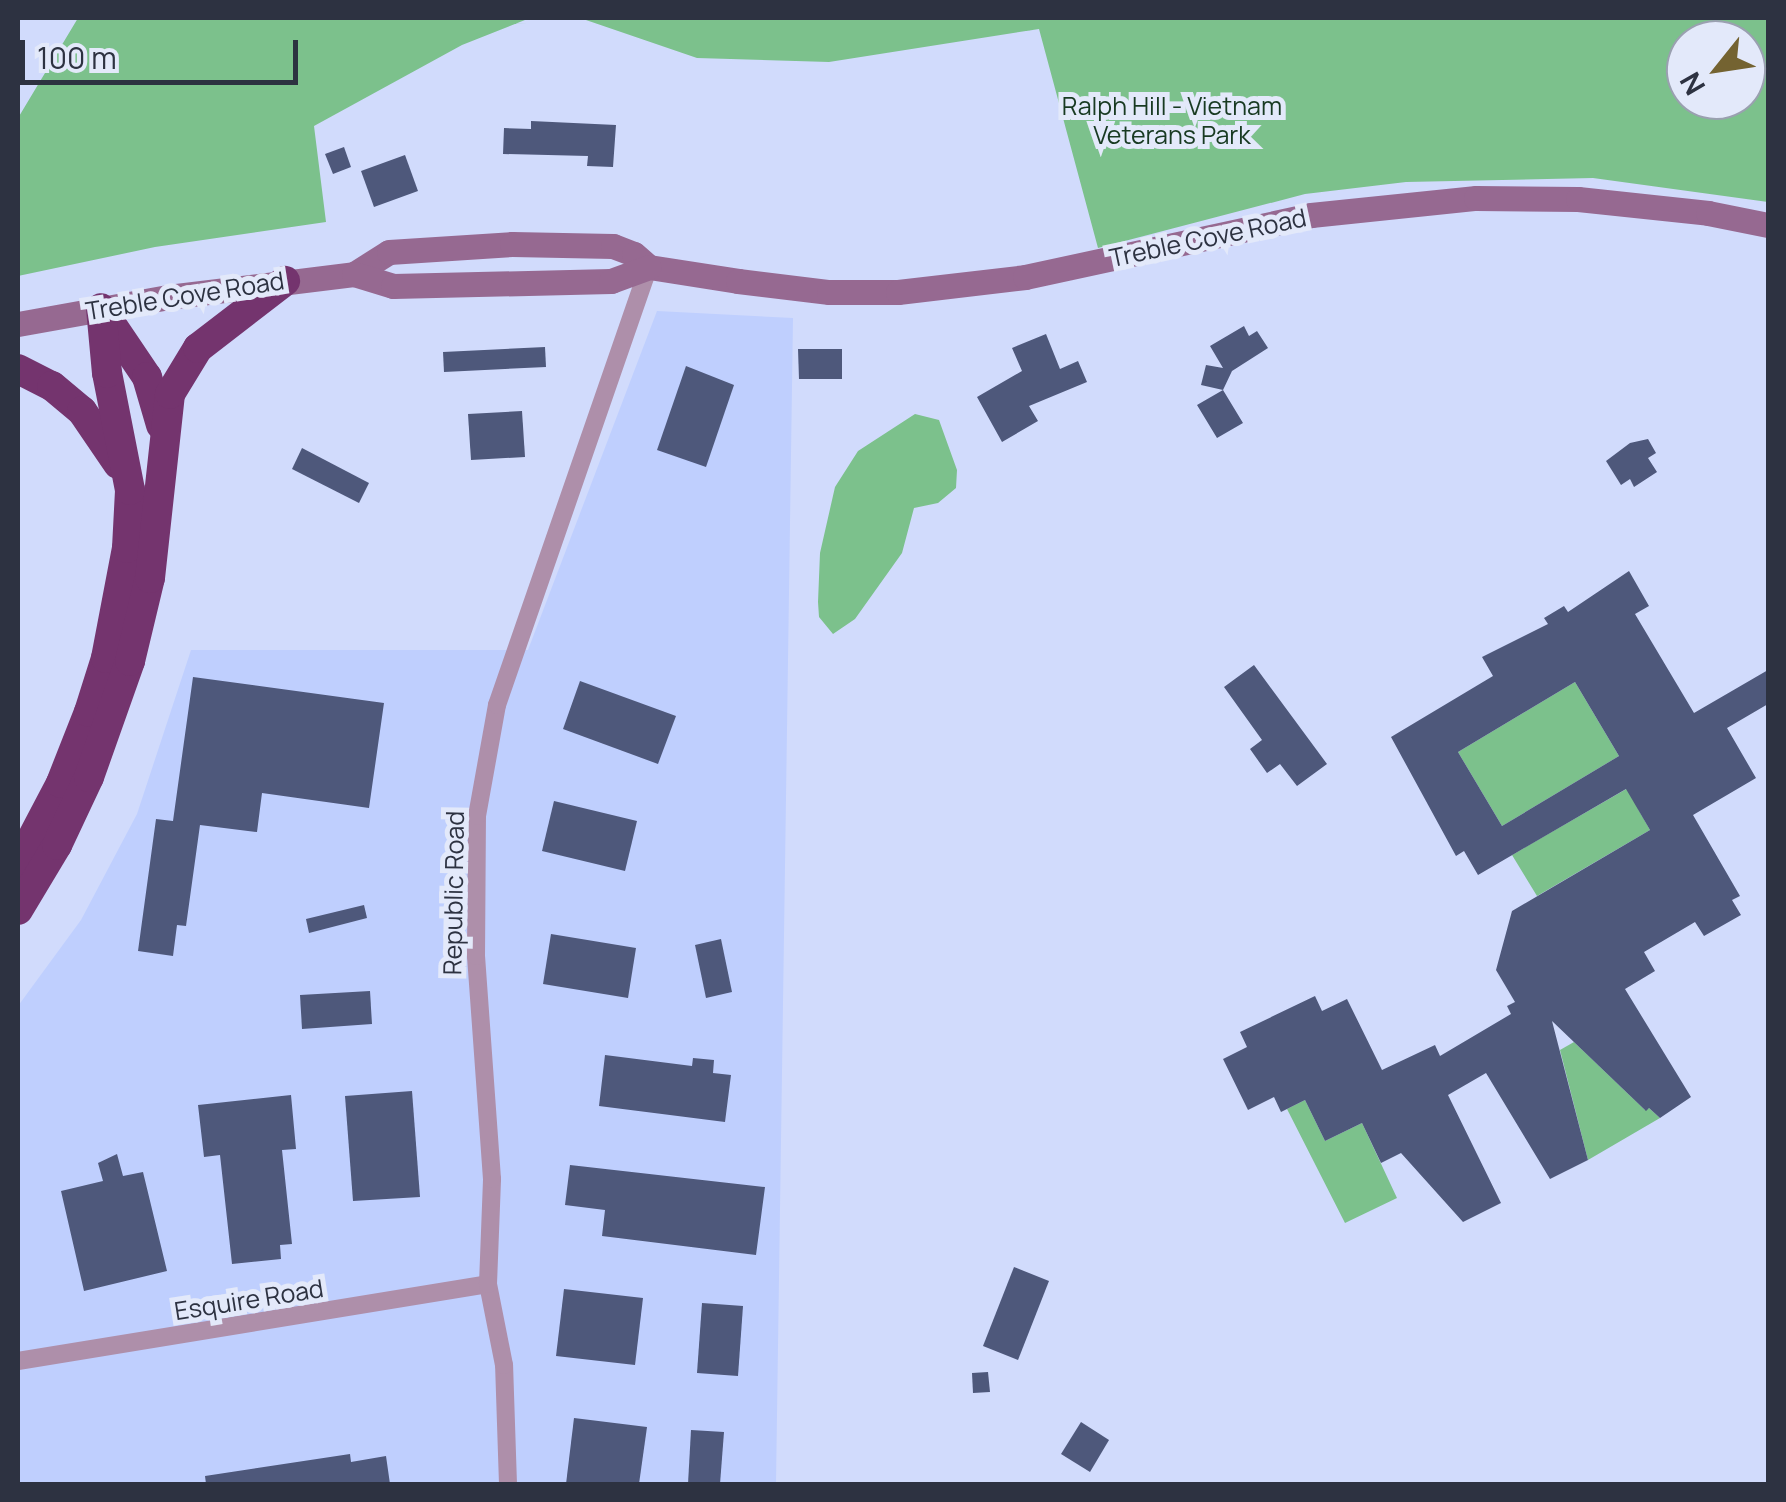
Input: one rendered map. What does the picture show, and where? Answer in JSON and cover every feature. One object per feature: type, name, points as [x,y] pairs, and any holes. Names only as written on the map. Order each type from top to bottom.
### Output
[{"type":"highway","points":[[18,910],[57,844],[89,776],[130,660],[150,578],[170,394],[192,354],[285,281]]},
{"type":"highway","points":[[101,308],[146,377],[163,433]]},
{"type":"highway","points":[[18,866],[61,783],[100,676],[128,548],[130,490],[107,373],[101,308]]},
{"type":"highway","points":[[18,369],[52,386],[82,411],[110,450],[130,490]]},
{"type":"main road","name":"Treble Cove Road","points":[[18,324],[101,308],[354,274],[393,286],[611,281],[649,266],[829,292],[920,290],[1040,274],[1311,215],[1476,198],[1578,199],[1708,213],[1768,224]]},
{"type":"main road","name":"Treble Cove Road","points":[[354,274],[389,252],[472,247],[613,246],[634,254],[649,266]]},
{"type":"main road","points":[[472,247],[474,282]]},
{"type":"street","name":"Republic Road","points":[[508,1484],[504,1365],[488,1284],[492,1179],[476,956],[476,816],[497,705],[649,266]]},
{"type":"street","name":"Esquire Road","points":[[18,1361],[488,1284]]},
{"type":"shaded area","points":[[657,311],[793,318],[776,1484],[18,1484],[18,1006],[81,920],[137,814],[191,650],[528,650]]},
{"type":"green space","points":[[78,18],[530,18],[462,45],[314,126],[326,222],[155,247],[18,276],[18,118]]},
{"type":"green space","name":"Ralph Hill - Vietnam Veterans Park","points":[[530,18],[1768,18],[1768,202],[1593,178],[1406,182],[1305,194],[1098,248],[1039,29],[829,62],[697,58],[583,19]]},
{"type":"green space","points":[[915,414],[939,420],[957,470],[956,488],[938,503],[914,508],[902,553],[855,619],[833,634],[819,617],[818,602],[820,553],[835,487],[858,451]]},
{"type":"green space","points":[[1575,682],[1619,756],[1502,826],[1458,752]]},
{"type":"green space","points":[[1635,784],[1647,804],[1638,809],[1650,830],[1537,896],[1512,855]]},
{"type":"green space","points":[[1574,1042],[1645,1110],[1649,1108],[1660,1118],[1588,1160],[1560,1050]]},
{"type":"green space","points":[[1305,1100],[1325,1141],[1362,1123],[1397,1198],[1345,1223],[1287,1109]]},
{"type":"building","points":[[531,121],[616,125],[613,167],[587,166],[588,156],[503,154],[504,128],[531,129]]},
{"type":"building","points":[[344,147],[351,167],[333,174],[325,154]]},
{"type":"building","points":[[405,155],[418,191],[374,207],[361,171]]},
{"type":"building","points":[[1244,326],[1249,336],[1257,331],[1268,348],[1232,371],[1223,390],[1201,385],[1206,365],[1223,368],[1210,346]]},
{"type":"building","points":[[1046,334],[1060,369],[1078,361],[1087,382],[1029,406],[1038,421],[1002,442],[977,397],[1022,371],[1012,348]]},
{"type":"building","points":[[545,347],[546,367],[444,372],[443,352]]},
{"type":"building","points":[[798,349],[842,349],[842,379],[799,379]]},
{"type":"building","points":[[686,366],[734,385],[706,467],[657,450]]},
{"type":"building","points":[[1223,390],[1243,423],[1217,438],[1197,405]]},
{"type":"building","points":[[522,411],[525,457],[471,460],[468,414]]},
{"type":"building","points":[[1648,439],[1656,453],[1648,458],[1657,472],[1634,487],[1630,479],[1621,485],[1606,461],[1630,443]]},
{"type":"building","points":[[302,448],[369,483],[359,503],[292,469]]},
{"type":"building","points":[[1629,571],[1649,606],[1635,614],[1694,713],[1768,670],[1768,704],[1727,728],[1756,778],[1693,815],[1740,896],[1732,900],[1741,915],[1704,936],[1695,922],[1644,952],[1655,971],[1625,989],[1691,1097],[1660,1118],[1649,1108],[1646,1111],[1552,1021],[1588,1160],[1550,1179],[1486,1073],[1448,1095],[1501,1203],[1463,1222],[1401,1153],[1381,1163],[1362,1123],[1325,1141],[1305,1100],[1281,1112],[1274,1097],[1248,1110],[1223,1059],[1247,1047],[1240,1032],[1315,996],[1322,1011],[1347,999],[1382,1070],[1435,1045],[1440,1056],[1511,1014],[1507,1006],[1515,1002],[1496,970],[1512,911],[1650,830],[1626,789],[1478,875],[1464,851],[1456,856],[1391,737],[1493,676],[1482,657],[1548,624],[1544,618],[1564,606],[1568,612]],"holes":[[[1575,682],[1619,756],[1502,826],[1458,752]]]},
{"type":"building","points":[[1254,665],[1327,764],[1297,786],[1280,764],[1267,773],[1250,749],[1262,740],[1224,687]]},
{"type":"building","points":[[193,677],[384,703],[369,808],[262,793],[257,832],[200,825],[186,926],[177,925],[173,956],[138,951],[156,819],[173,821]]},
{"type":"building","points":[[580,681],[676,716],[658,764],[563,729]]},
{"type":"building","points":[[554,801],[637,821],[625,871],[542,851]]},
{"type":"building","points":[[364,905],[367,918],[309,933],[306,919]]},
{"type":"building","points":[[551,934],[636,948],[628,998],[543,984]]},
{"type":"building","points":[[721,939],[732,992],[706,998],[695,945]]},
{"type":"building","points":[[370,991],[372,1024],[302,1029],[300,995]]},
{"type":"building","points":[[605,1055],[692,1066],[693,1058],[714,1060],[713,1073],[731,1075],[725,1122],[599,1106]]},
{"type":"building","points":[[412,1091],[420,1197],[353,1201],[345,1096]]},
{"type":"building","points":[[291,1095],[296,1149],[282,1150],[292,1244],[280,1245],[281,1259],[232,1264],[220,1155],[204,1157],[198,1105]]},
{"type":"building","points":[[117,1154],[123,1176],[143,1172],[167,1271],[84,1291],[61,1191],[103,1181],[98,1163]]},
{"type":"building","points":[[570,1165],[765,1187],[756,1255],[602,1236],[605,1210],[565,1205]]},
{"type":"building","points":[[1014,1267],[1049,1281],[1018,1360],[983,1346]]},
{"type":"building","points":[[564,1289],[643,1298],[635,1365],[556,1356]]},
{"type":"building","points":[[702,1303],[743,1306],[738,1376],[697,1373]]},
{"type":"building","points":[[988,1372],[990,1392],[973,1393],[972,1373]]},
{"type":"building","points":[[574,1418],[647,1427],[639,1484],[566,1484]]},
{"type":"building","points":[[1081,1422],[1109,1440],[1090,1472],[1061,1454]]},
{"type":"building","points":[[691,1430],[724,1432],[720,1484],[688,1484]]},
{"type":"building","points":[[350,1454],[351,1462],[386,1456],[390,1484],[206,1484],[205,1476]]}]
